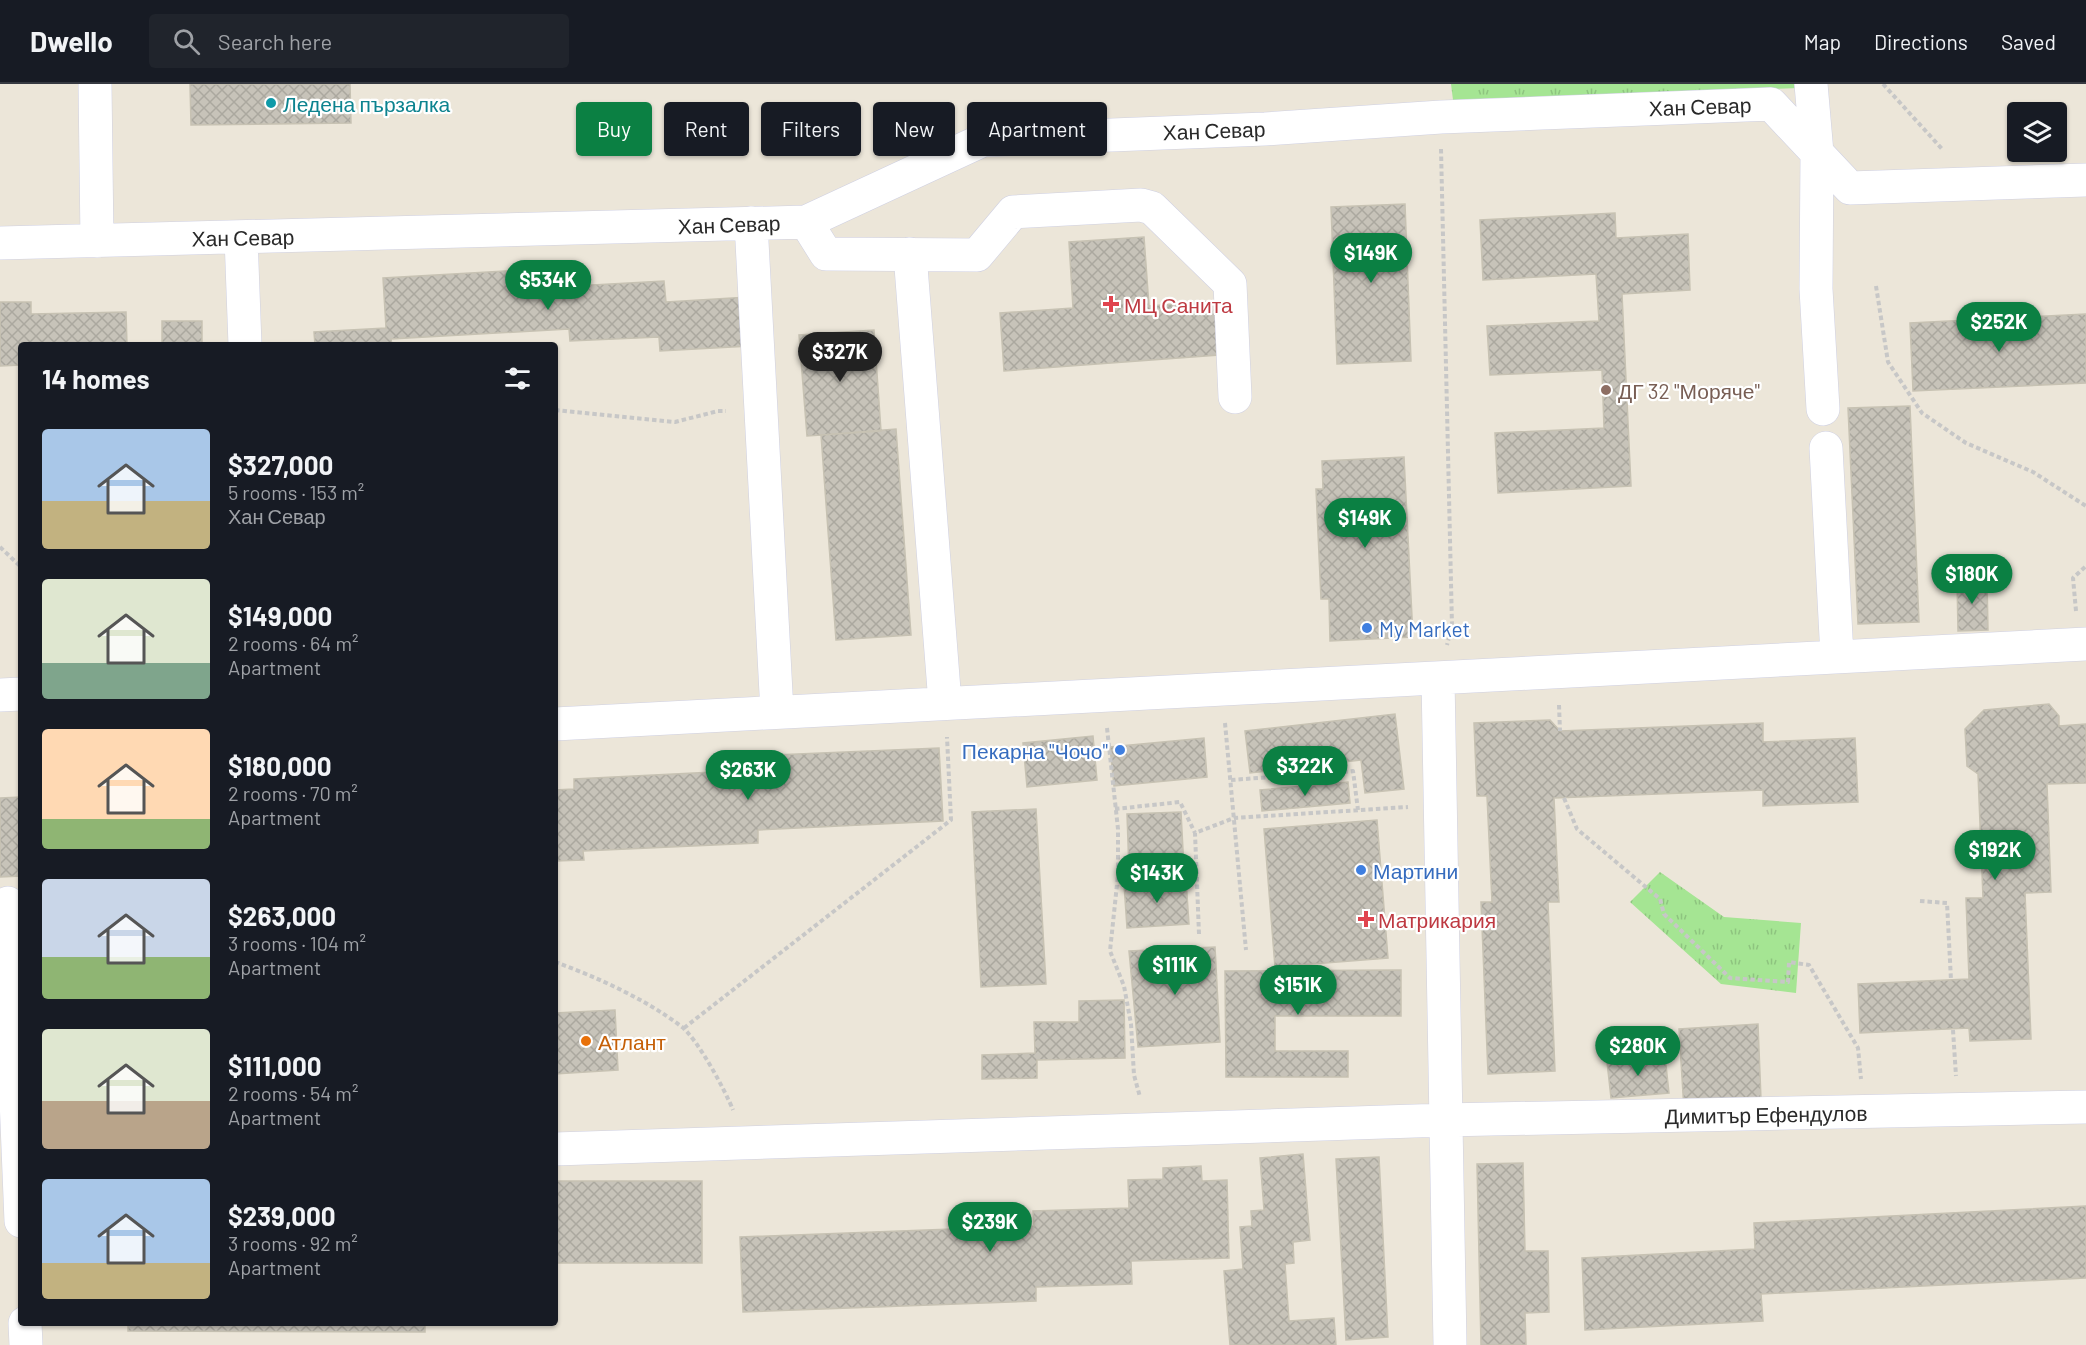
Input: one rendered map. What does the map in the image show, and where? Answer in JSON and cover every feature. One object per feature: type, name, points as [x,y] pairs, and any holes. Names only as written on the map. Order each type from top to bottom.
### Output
[{"type":"street","points":[[95,84],[97,241]]},
{"type":"street","points":[[1811,84],[1817,153],[1816,289],[1823,409]]},
{"type":"street","name":"Хан Севар","points":[[0,243],[806,222],[983,140],[1265,129],[1441,117],[1771,104],[1850,188],[2086,180]]},
{"type":"street","points":[[806,222],[826,254],[977,255],[1012,212],[1141,205],[1152,208],[1230,284],[1235,398]]},
{"type":"street","points":[[752,223],[777,712]]},
{"type":"street","points":[[241,237],[245,342]]},
{"type":"street","points":[[910,254],[945,704]]},
{"type":"street","points":[[1826,448],[1837,656]]},
{"type":"street","points":[[558,724],[2082,645]]},
{"type":"street","points":[[1438,678],[1450,1345]]},
{"type":"street","points":[[0,695],[18,694]]},
{"type":"street","points":[[8,903],[18,1148]]},
{"type":"street","name":"Димитър Ефендулов","points":[[558,1149],[744,1141],[1445,1120],[2086,1107]]},
{"type":"street","points":[[25,1326],[26,1345]]},
{"type":"path","points":[[1883,84],[1948,155]]},
{"type":"path","points":[[1438,678],[1452,626],[1441,117]]},
{"type":"path","points":[[1876,286],[1888,362],[1922,413],[1966,443],[2033,472],[2086,506]]},
{"type":"path","points":[[558,410],[675,422],[718,411],[761,410]]},
{"type":"path","points":[[0,547],[18,564]]},
{"type":"path","points":[[2082,645],[2073,578],[2086,566]]},
{"type":"path","points":[[1222,689],[1246,950]]},
{"type":"path","points":[[1103,695],[1115,809],[1118,875],[1110,951],[1124,986],[1131,1024],[1134,1076],[1148,1129]]},
{"type":"path","points":[[684,1028],[951,820],[945,704]]},
{"type":"path","points":[[1231,780],[1353,771],[1358,810]]},
{"type":"path","points":[[1564,798],[1577,829],[1660,899],[1664,914],[1730,978],[1788,982],[1789,962],[1809,964],[1858,1048],[1864,1112]]},
{"type":"path","points":[[1115,809],[1180,802],[1195,832],[1199,934]]},
{"type":"path","points":[[1195,832],[1234,818],[1440,805]]},
{"type":"path","points":[[1920,901],[1947,903],[1951,980]]},
{"type":"path","points":[[558,963],[598,979],[684,1028],[728,1096],[744,1141]]},
{"type":"path","points":[[1953,1030],[1958,1110]]},
{"type":"green space","points":[[1451,84],[1798,84],[1799,88],[1453,100]]},
{"type":"green space","points":[[1660,872],[1724,917],[1801,923],[1796,993],[1721,984],[1630,902]]},
{"type":"building","name":"Ледена пързалка","points":[[190,84],[350,84],[351,123],[191,125]]},
{"type":"building","points":[[1405,204],[1411,361],[1337,364],[1331,207]]},
{"type":"building","points":[[1615,213],[1616,238],[1688,234],[1690,290],[1622,294],[1631,486],[1498,493],[1495,433],[1604,428],[1602,370],[1490,375],[1487,326],[1599,321],[1596,274],[1483,280],[1480,220]]},
{"type":"building","name":"МЦ Санита","points":[[1144,237],[1149,306],[1215,301],[1219,355],[1004,371],[1000,313],[1073,308],[1069,242]]},
{"type":"building","points":[[573,267],[574,286],[664,281],[666,302],[748,297],[750,346],[660,351],[659,337],[570,341],[569,329],[391,339],[392,342],[315,342],[314,332],[386,328],[383,278]]},
{"type":"building","points":[[0,302],[31,302],[31,314],[126,312],[127,342],[18,342],[18,365],[0,366]]},
{"type":"building","points":[[2086,314],[2086,383],[1913,391],[1910,323]]},
{"type":"building","points":[[162,321],[202,321],[202,342],[162,342]]},
{"type":"building","points":[[874,330],[881,431],[807,436],[799,335]]},
{"type":"building","points":[[1910,406],[1919,622],[1858,624],[1848,408]]},
{"type":"building","points":[[896,429],[911,635],[836,640],[821,435]]},
{"type":"building","points":[[1404,457],[1413,637],[1330,641],[1329,599],[1321,599],[1316,489],[1323,489],[1322,461]]},
{"type":"building","points":[[1957,579],[1987,579],[1988,630],[1958,631]]},
{"type":"building","points":[[2049,704],[2059,716],[2059,726],[2086,724],[2086,783],[2047,784],[2051,892],[2025,893],[2031,1039],[1970,1041],[1969,1028],[1860,1033],[1858,984],[1969,979],[1966,898],[1983,898],[1978,774],[1967,766],[1965,729],[1984,710]]},
{"type":"building","points":[[1395,714],[1404,789],[1365,793],[1361,760],[1250,773],[1245,731]]},
{"type":"building","points":[[1550,720],[1560,731],[1763,723],[1763,742],[1855,738],[1858,802],[1763,806],[1763,790],[1554,798],[1559,902],[1548,902],[1555,1071],[1488,1074],[1481,902],[1492,902],[1487,796],[1477,796],[1474,723]]},
{"type":"building","points":[[1093,736],[1097,780],[1027,787],[1023,743]]},
{"type":"building","points":[[1204,738],[1207,777],[1114,786],[1110,747]]},
{"type":"building","points":[[939,748],[943,821],[758,830],[758,843],[583,851],[584,860],[558,861],[558,790],[574,789],[574,779],[754,770],[753,756]]},
{"type":"building","points":[[1348,782],[1350,803],[1262,811],[1260,790]]},
{"type":"building","points":[[18,797],[18,876],[0,877],[0,798]]},
{"type":"building","points":[[1036,809],[1046,984],[981,987],[972,812]]},
{"type":"building","points":[[1181,812],[1184,869],[1129,871],[1127,814]]},
{"type":"building","points":[[1377,820],[1388,958],[1275,967],[1264,829]]},
{"type":"building","points":[[1186,880],[1189,924],[1127,928],[1124,884]]},
{"type":"building","points":[[1215,947],[1220,1042],[1138,1047],[1129,951]]},
{"type":"building","points":[[1401,970],[1401,1016],[1275,1016],[1275,1051],[1348,1051],[1348,1077],[1226,1077],[1225,971]]},
{"type":"building","points":[[1124,1000],[1125,1058],[1037,1060],[1037,1078],[982,1079],[982,1055],[1035,1053],[1034,1022],[1079,1022],[1079,1001]]},
{"type":"building","name":"Атлант","points":[[615,1010],[618,1070],[558,1074],[558,1013]]},
{"type":"building","points":[[1758,1024],[1761,1099],[1684,1110],[1679,1029]]},
{"type":"building","points":[[1665,1056],[1669,1093],[1611,1098],[1607,1062]]},
{"type":"building","points":[[1303,1154],[1310,1240],[1293,1242],[1294,1263],[1285,1264],[1289,1321],[1334,1318],[1336,1345],[1230,1345],[1224,1271],[1243,1269],[1240,1227],[1252,1226],[1251,1211],[1264,1210],[1260,1158]]},
{"type":"building","points":[[1379,1157],[1388,1337],[1346,1340],[1336,1159]]},
{"type":"building","points":[[1523,1163],[1525,1251],[1548,1251],[1549,1312],[1525,1313],[1526,1345],[1481,1345],[1477,1164]]},
{"type":"building","points":[[1201,1166],[1202,1181],[1227,1180],[1229,1258],[1131,1261],[1132,1284],[1036,1287],[1036,1301],[743,1312],[740,1237],[1034,1226],[1033,1211],[1129,1208],[1128,1180],[1163,1179],[1163,1168]]},
{"type":"building","points":[[558,1181],[702,1181],[702,1263],[558,1263]]},
{"type":"building","points":[[2086,1206],[2086,1278],[1761,1294],[1763,1321],[1585,1330],[1582,1258],[1755,1249],[1754,1223]]},
{"type":"building","points":[[128,1326],[425,1326],[425,1332],[128,1331]]},
{"type":"place","name":"Ледена пързалка","points":[[271,103]]},
{"type":"place","name":"МЦ Санита","points":[[1111,304]]},
{"type":"place","name":"ДГ 32 \"Моряче\"","points":[[1606,390]]},
{"type":"place","name":"My Market","points":[[1367,628]]},
{"type":"place","name":"Пекарна \"Чочо\"","points":[[1120,750]]},
{"type":"place","name":"Мартини","points":[[1361,870]]},
{"type":"place","name":"Матрикария","points":[[1366,919]]},
{"type":"place","name":"Атлант","points":[[586,1041]]}]
